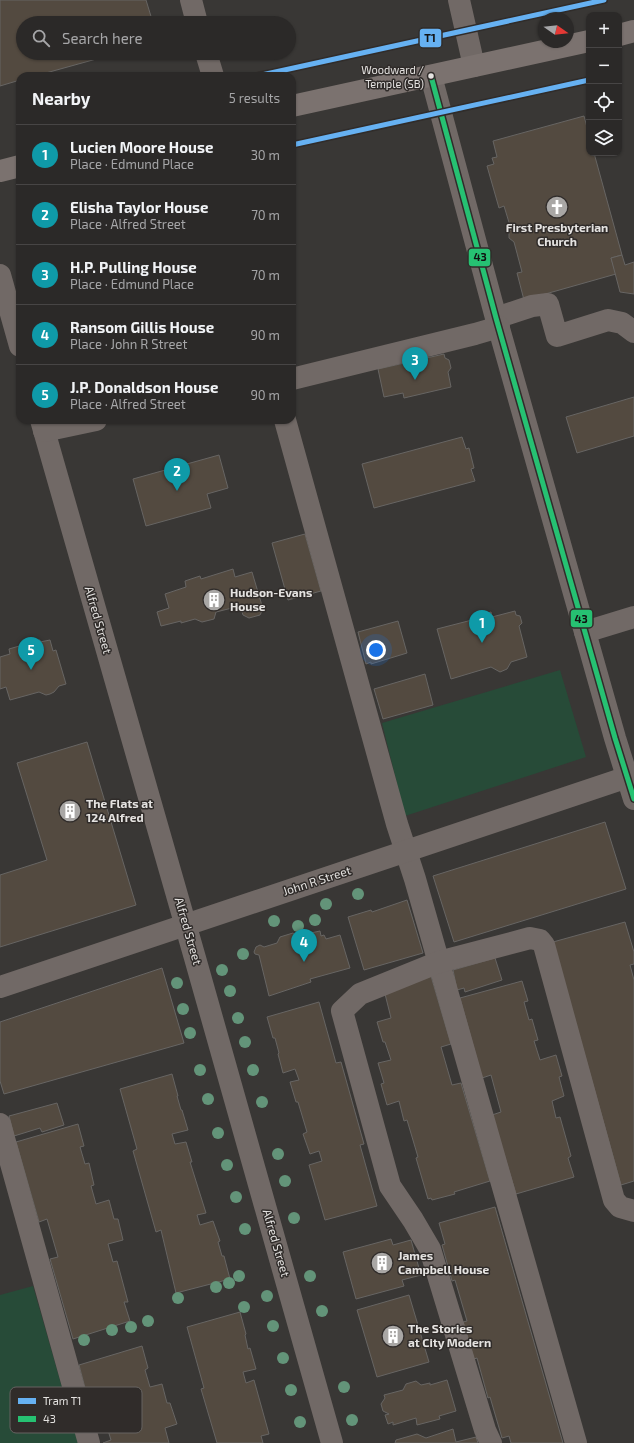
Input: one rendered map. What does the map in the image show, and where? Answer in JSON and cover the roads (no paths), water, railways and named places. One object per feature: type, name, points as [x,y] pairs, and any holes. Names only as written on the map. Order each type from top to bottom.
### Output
[{"type":"main road","points":[[622,34],[634,31]]},
{"type":"main road","points":[[296,105],[586,42]]},
{"type":"main road","points":[[0,171],[16,167]]},
{"type":"street","points":[[191,0],[195,16]]},
{"type":"street","points":[[459,0],[474,66]]},
{"type":"street","points":[[208,60],[212,72]]},
{"type":"street","points":[[431,76],[497,323],[585,632],[631,776],[634,799]]},
{"type":"street","points":[[0,275],[16,332]]},
{"type":"street","points":[[296,378],[497,323],[528,307],[548,304],[557,336],[608,320],[622,323],[634,332]]},
{"type":"street","points":[[43,426],[61,424]]},
{"type":"street","points":[[286,424],[397,824],[407,851],[576,1443]]},
{"type":"street","name":"Alfred Street","points":[[43,426],[186,924],[332,1443]]},
{"type":"street","points":[[585,632],[634,617]]},
{"type":"street","name":"John R Street","points":[[0,987],[631,776]]},
{"type":"street","points":[[491,1443],[485,1430],[430,1249],[390,1186],[342,1011],[360,994],[439,962],[530,938],[540,940],[544,945],[614,1200],[620,1207],[634,1211]]},
{"type":"street","points":[[0,1124],[73,1387]]},
{"type":"street","points":[[85,1433],[88,1443]]},
{"type":"tram line","name":"T1","points":[[275,72],[604,0]]},
{"type":"tram line","name":"T1","points":[[296,144],[586,81]]},
{"type":"place","name":"Woodward / Temple (SB)","points":[[431,76]]},
{"type":"place","name":"First Presbyterian Church","points":[[557,207]]},
{"type":"place","name":"H.P. Pulling House","points":[[415,380]]},
{"type":"place","name":"Elisha Taylor House","points":[[177,491]]},
{"type":"place","name":"Hudson-Evans House","points":[[214,600]]},
{"type":"place","name":"Lucien Moore House","points":[[482,643]]},
{"type":"place","name":"J.P. Donaldson House","points":[[31,670]]},
{"type":"place","name":"The Flats at 124 Alfred","points":[[70,811]]},
{"type":"place","name":"Ransom Gillis House","points":[[304,962]]},
{"type":"place","name":"James Campbell House","points":[[382,1263]]},
{"type":"place","name":"The Stories at City Modern","points":[[393,1336]]}]
